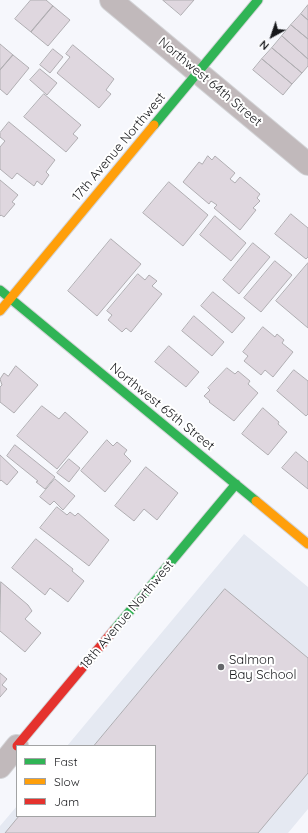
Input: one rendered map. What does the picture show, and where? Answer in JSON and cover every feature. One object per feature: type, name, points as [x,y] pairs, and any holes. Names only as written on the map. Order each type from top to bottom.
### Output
[{"type":"street","name":"Northwest 64th Street","points":[[111,0],[308,164]]},
{"type":"street","name":"17th Avenue Northwest","points":[[0,311],[258,0]]},
{"type":"street","name":"Northwest 65th Street","points":[[0,290],[308,544]]},
{"type":"street","name":"18th Avenue Northwest","points":[[18,745],[236,484]]},
{"type":"street","name":"18th Avenue Northwest","points":[[0,766],[16,747]]},
{"type":"shaded area","name":"Salmon Bay School","points":[[244,534],[308,587],[308,809],[288,833],[0,833],[0,826],[16,807],[16,817],[156,817],[156,745],[68,745]]},
{"type":"building","points":[[31,0],[46,0],[53,6],[31,32],[15,19]]},
{"type":"building","points":[[163,0],[194,0],[181,15]]},
{"type":"building","points":[[308,5],[308,20],[301,14]]},
{"type":"building","points":[[53,6],[70,20],[48,46],[31,32]]},
{"type":"building","points":[[301,14],[308,20],[308,39],[291,25]]},
{"type":"building","points":[[291,25],[308,39],[308,59],[282,36]]},
{"type":"building","points":[[282,36],[308,59],[308,66],[302,73],[272,48]]},
{"type":"building","points":[[0,44],[13,55],[0,70]]},
{"type":"building","points":[[73,45],[114,79],[106,90],[111,94],[99,108],[57,73],[70,57],[66,54]]},
{"type":"building","points":[[272,48],[302,73],[292,84],[262,59]]},
{"type":"building","points":[[53,49],[63,57],[50,73],[40,65]]},
{"type":"building","points":[[13,55],[29,68],[7,95],[0,89],[0,70]]},
{"type":"building","points":[[262,59],[292,84],[283,95],[253,70]]},
{"type":"building","points":[[40,69],[57,83],[47,95],[30,80]]},
{"type":"building","points":[[44,94],[81,125],[73,134],[78,138],[66,152],[24,117]]},
{"type":"building","points":[[9,122],[55,160],[46,172],[49,175],[42,185],[37,181],[34,186],[17,173],[12,179],[0,169],[0,147],[5,141],[0,137],[0,133]]},
{"type":"building","points":[[208,156],[212,160],[215,156],[235,173],[230,179],[235,183],[240,177],[260,194],[257,198],[260,201],[253,208],[256,210],[240,230],[214,208],[217,205],[211,201],[209,204],[183,182],[199,162],[202,164]]},
{"type":"building","points":[[0,180],[18,195],[12,202],[15,204],[4,217],[1,215],[0,216]]},
{"type":"building","points":[[169,182],[208,215],[183,246],[143,213]]},
{"type":"building","points":[[291,214],[308,228],[308,257],[306,259],[275,234]]},
{"type":"building","points":[[215,216],[246,243],[231,261],[200,235]]},
{"type":"building","points":[[111,239],[141,264],[97,316],[68,291]]},
{"type":"building","points":[[253,243],[270,257],[239,294],[223,280]]},
{"type":"building","points":[[275,261],[292,275],[261,312],[244,298]]},
{"type":"building","points":[[308,263],[308,328],[276,301]]},
{"type":"building","points":[[138,274],[145,280],[149,275],[157,281],[152,286],[162,294],[131,332],[126,328],[122,332],[108,320],[112,315],[107,311]]},
{"type":"building","points":[[213,292],[245,318],[232,333],[201,306]]},
{"type":"building","points":[[194,316],[224,342],[212,356],[182,331]]},
{"type":"building","points":[[263,327],[275,337],[277,334],[284,340],[282,343],[293,352],[273,377],[265,370],[261,375],[244,361],[248,356],[243,352]]},
{"type":"building","points":[[169,346],[199,372],[186,387],[155,362]]},
{"type":"building","points":[[16,366],[38,385],[14,413],[0,402],[0,387],[2,385],[0,379],[4,373],[8,376]]},
{"type":"building","points":[[227,368],[235,374],[238,371],[250,381],[248,384],[258,393],[234,421],[209,402],[210,401],[204,396],[210,390],[208,388]]},
{"type":"building","points":[[294,370],[308,381],[308,414],[306,416],[277,391]]},
{"type":"building","points":[[42,406],[59,419],[65,412],[88,432],[57,469],[17,436]]},
{"type":"building","points":[[263,408],[279,422],[278,424],[287,432],[268,455],[242,434]]},
{"type":"building","points":[[107,440],[113,446],[117,442],[127,450],[124,454],[131,461],[105,492],[81,471]]},
{"type":"building","points":[[15,445],[55,477],[45,489],[36,482],[38,481],[7,456]]},
{"type":"building","points":[[296,452],[308,462],[308,489],[282,468]]},
{"type":"building","points":[[0,455],[18,472],[7,485],[1,480],[0,481]]},
{"type":"building","points":[[69,459],[80,468],[69,482],[57,473]]},
{"type":"building","points":[[146,467],[178,493],[157,520],[144,509],[134,521],[115,506]]},
{"type":"building","points":[[55,479],[75,496],[63,510],[54,501],[50,505],[40,497]]},
{"type":"building","points":[[57,507],[67,515],[70,512],[75,516],[78,513],[109,540],[89,566],[40,528]]},
{"type":"building","points":[[36,539],[73,569],[72,571],[84,581],[68,602],[50,588],[45,595],[12,568]]},
{"type":"building","points":[[1,582],[28,605],[32,611],[25,619],[41,633],[25,652],[0,631]]},
{"type":"building","name":"Salmon Bay School","points":[[225,589],[308,658],[308,773],[258,833],[5,833],[18,817],[156,817],[156,745],[95,745]]},
{"type":"building","points":[[0,673],[7,679],[2,685],[7,689],[0,697]]},
{"type":"traffic: fast","points":[[154,125],[258,0]]},
{"type":"traffic: fast","points":[[0,290],[256,501]]},
{"type":"traffic: fast","points":[[114,630],[236,484]]},
{"type":"traffic: slow","points":[[0,311],[154,125]]},
{"type":"traffic: slow","points":[[256,501],[308,544]]},
{"type":"traffic: jam","points":[[18,745],[114,630]]},
{"type":"place","name":"Salmon Bay School","points":[[221,667]]}]
